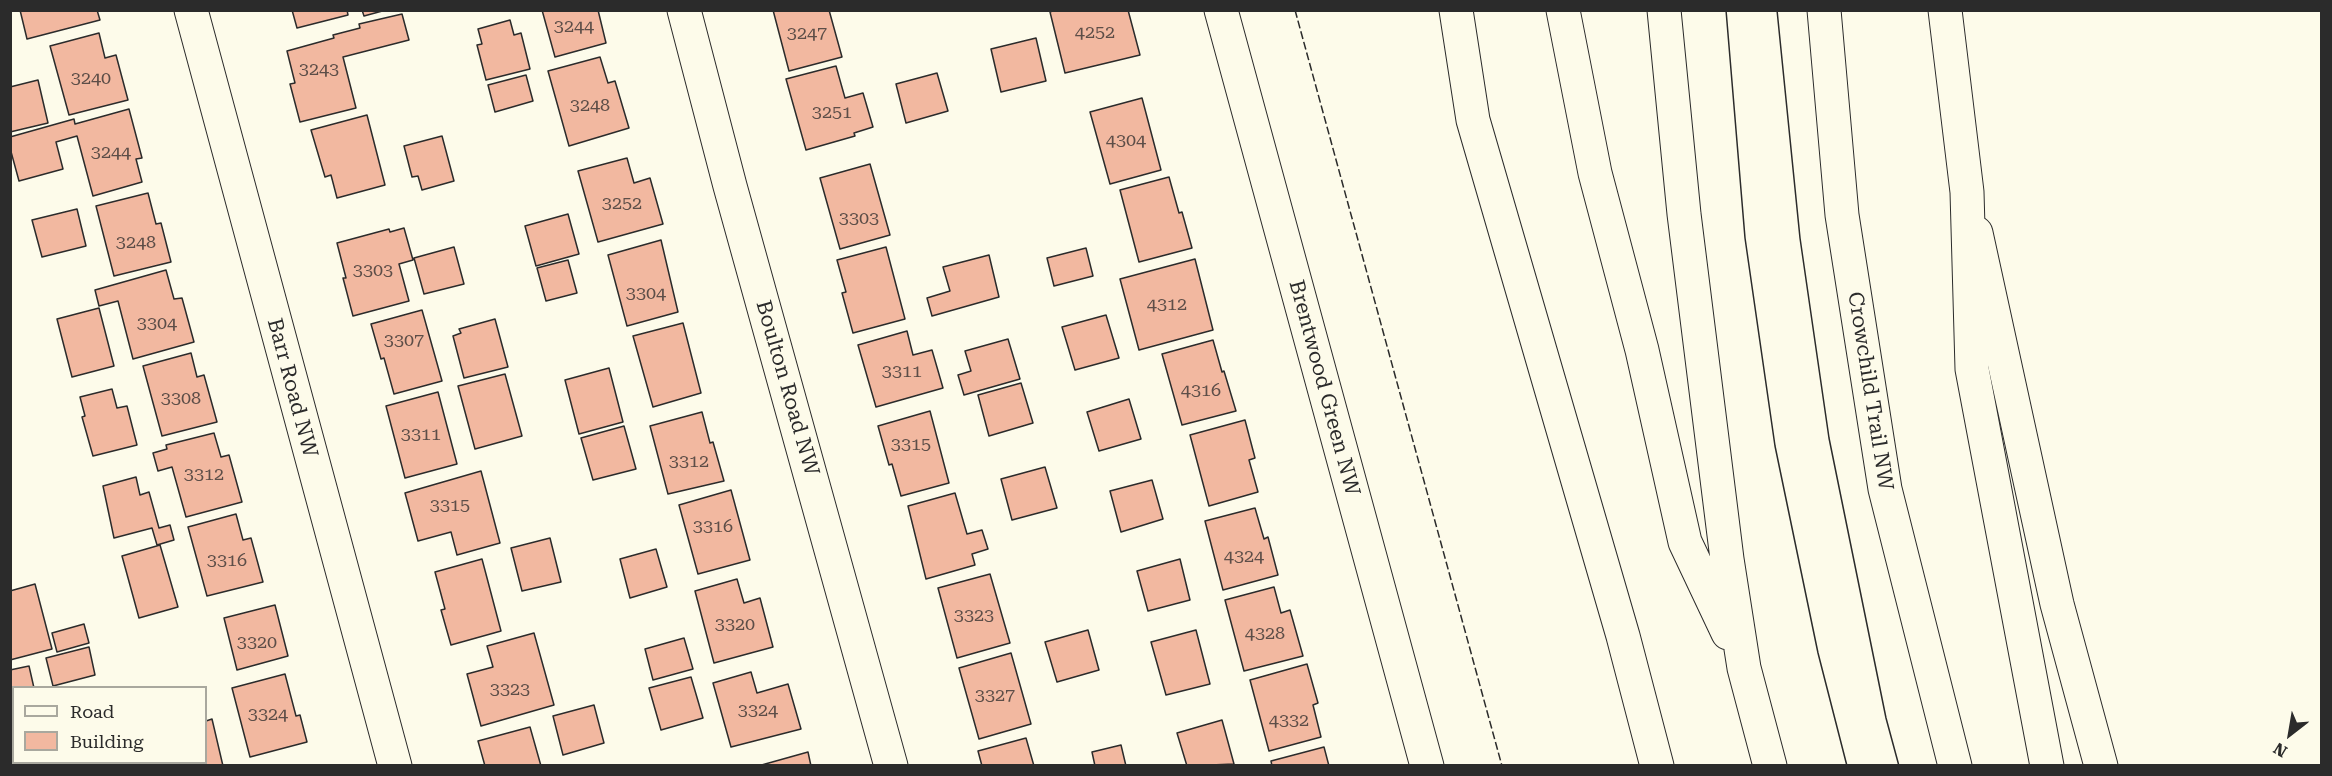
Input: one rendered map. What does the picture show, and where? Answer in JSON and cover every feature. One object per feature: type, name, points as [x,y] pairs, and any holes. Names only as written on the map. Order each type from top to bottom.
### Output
[{"type":"main road","name":"Barr Road NW","points":[[191,10],[395,765]]},
{"type":"main road","name":"Boulton Road NW","points":[[684,10],[730,186],[891,765]]},
{"type":"main road","name":"Brentwood Green NW","points":[[1221,10],[1426,765]]},
{"type":"main road","points":[[1456,10],[1473,120],[1623,636],[1657,765]]},
{"type":"main road","points":[[1563,10],[1595,173],[1642,350],[1685,542],[1744,668]]},
{"type":"main road","points":[[1664,10],[1686,238],[1726,559],[1744,668],[1770,765]]},
{"type":"main road","name":"Crowchild Trail NW","points":[[1824,10],[1842,215],[1885,489],[1955,765]]},
{"type":"main road","points":[[1945,10],[1967,192],[1972,369],[2047,765]]},
{"type":"main road","points":[[1967,192],[2057,604],[2101,765]]},
{"type":"building","points":[[20,10],[97,10],[100,20],[27,39]]},
{"type":"building","points":[[292,10],[347,10],[348,15],[297,28]]},
{"type":"building","points":[[362,10],[386,10],[364,16]]},
{"type":"building","points":[[542,10],[598,10],[606,43],[555,57]]},
{"type":"building","points":[[773,10],[829,10],[842,57],[789,71]]},
{"type":"building","points":[[1055,10],[1128,10],[1140,55],[1065,73],[1050,12]]},
{"type":"building","points":[[402,14],[409,40],[343,57],[356,108],[300,122],[290,84],[295,83],[287,51],[334,38],[333,35],[360,28],[359,24]]},
{"type":"building","points":[[510,20],[514,35],[521,33],[530,69],[486,80],[477,45],[482,44],[478,29]]},
{"type":"building","points":[[99,33],[105,58],[116,55],[128,100],[69,115],[50,46]]},
{"type":"building","points":[[1036,38],[1046,81],[1001,92],[991,49]]},
{"type":"building","points":[[600,57],[608,83],[615,81],[629,128],[569,146],[548,71]]},
{"type":"building","points":[[836,66],[845,98],[863,93],[873,127],[854,133],[855,136],[806,150],[786,79]]},
{"type":"building","points":[[937,73],[948,111],[906,123],[896,84]]},
{"type":"building","points":[[526,75],[533,101],[495,112],[488,85]]},
{"type":"building","points":[[38,80],[48,123],[10,132],[10,87]]},
{"type":"building","points":[[1142,98],[1161,170],[1110,184],[1090,112]]},
{"type":"building","points":[[129,109],[142,158],[136,159],[142,182],[93,196],[77,136],[56,142],[63,169],[19,181],[10,148],[10,137],[74,119],[75,124]]},
{"type":"building","points":[[367,115],[385,185],[337,198],[331,175],[325,177],[311,130]]},
{"type":"building","points":[[442,136],[454,181],[422,190],[418,176],[412,177],[404,146]]},
{"type":"building","points":[[627,158],[634,183],[650,178],[663,224],[598,242],[578,171]]},
{"type":"building","points":[[870,164],[890,235],[840,249],[820,178]]},
{"type":"building","points":[[1169,177],[1192,248],[1139,262],[1120,190]]},
{"type":"building","points":[[148,193],[156,224],[161,223],[171,262],[114,276],[96,206]]},
{"type":"building","points":[[77,209],[86,246],[42,257],[32,220]]},
{"type":"building","points":[[568,214],[579,254],[536,266],[525,226]]},
{"type":"building","points":[[404,228],[413,260],[399,264],[409,301],[353,316],[337,243],[389,229],[390,232]]},
{"type":"building","points":[[661,240],[678,312],[627,326],[608,255]]},
{"type":"building","points":[[454,247],[464,284],[424,294],[414,258]]},
{"type":"building","points":[[886,247],[905,319],[853,333],[842,293],[846,292],[837,260]]},
{"type":"building","points":[[1086,248],[1093,276],[1054,286],[1047,258]]},
{"type":"building","points":[[989,255],[999,297],[932,316],[927,298],[950,291],[943,267]]},
{"type":"building","points":[[1195,259],[1213,330],[1139,350],[1120,279]]},
{"type":"building","points":[[568,260],[577,293],[546,301],[537,268]]},
{"type":"building","points":[[166,270],[174,299],[182,298],[194,342],[133,359],[118,301],[99,306],[95,290]]},
{"type":"building","points":[[99,308],[114,366],[72,377],[57,319]]},
{"type":"building","points":[[422,310],[442,381],[394,394],[371,324]]},
{"type":"building","points":[[1106,315],[1119,358],[1075,370],[1062,327]]},
{"type":"building","points":[[495,319],[508,367],[464,378],[453,336],[461,333],[459,329]]},
{"type":"building","points":[[683,323],[701,393],[653,407],[633,336]]},
{"type":"building","points":[[907,331],[913,355],[932,350],[943,388],[876,407],[858,345]]},
{"type":"building","points":[[1008,339],[1020,379],[964,395],[958,375],[971,371],[965,351]]},
{"type":"building","points":[[1213,340],[1236,411],[1182,425],[1162,354]]},
{"type":"building","points":[[191,353],[197,377],[204,375],[217,422],[162,436],[143,366]]},
{"type":"building","points":[[609,368],[623,422],[579,434],[565,380]]},
{"type":"building","points":[[505,374],[522,436],[475,449],[458,386]]},
{"type":"building","points":[[1021,383],[1033,423],[989,436],[978,395]]},
{"type":"building","points":[[112,389],[117,408],[127,406],[137,445],[93,456],[82,417],[85,416],[80,397]]},
{"type":"building","points":[[438,392],[457,464],[405,478],[386,406]]},
{"type":"building","points":[[1129,399],[1141,439],[1099,451],[1087,412]]},
{"type":"building","points":[[930,411],[949,483],[901,496],[878,426]]},
{"type":"building","points":[[702,412],[724,481],[668,494],[650,426]]},
{"type":"building","points":[[1245,420],[1255,458],[1249,460],[1258,492],[1209,506],[1190,435]]},
{"type":"building","points":[[624,426],[636,469],[593,480],[581,438]]},
{"type":"building","points":[[214,433],[221,457],[229,455],[242,502],[186,517],[172,467],[158,471],[153,453],[167,449],[166,445]]},
{"type":"building","points":[[1045,467],[1057,508],[1012,520],[1001,479]]},
{"type":"building","points":[[481,471],[500,543],[457,555],[451,532],[418,541],[405,493]]},
{"type":"building","points":[[136,477],[140,495],[149,492],[159,528],[170,525],[174,540],[157,545],[152,528],[114,538],[103,486]]},
{"type":"building","points":[[1152,480],[1163,519],[1121,532],[1110,491]]},
{"type":"building","points":[[731,490],[750,560],[698,574],[679,505]]},
{"type":"building","points":[[955,493],[967,534],[982,530],[988,549],[972,554],[975,565],[926,579],[908,506]]},
{"type":"building","points":[[1255,508],[1264,539],[1268,537],[1278,575],[1223,590],[1205,521]]},
{"type":"building","points":[[236,514],[243,540],[251,538],[263,582],[207,596],[188,527]]},
{"type":"building","points":[[550,538],[561,582],[522,591],[511,548]]},
{"type":"building","points":[[160,545],[178,607],[139,618],[122,556]]},
{"type":"building","points":[[656,549],[667,587],[630,598],[620,559]]},
{"type":"building","points":[[482,559],[501,631],[451,645],[441,610],[445,609],[435,572]]},
{"type":"building","points":[[1180,559],[1190,600],[1148,611],[1137,571]]},
{"type":"building","points":[[990,574],[1010,643],[957,658],[938,588]]},
{"type":"building","points":[[737,579],[744,603],[760,598],[773,647],[714,663],[695,591]]},
{"type":"building","points":[[35,584],[52,649],[10,660],[10,591]]},
{"type":"building","points":[[1274,587],[1281,613],[1290,610],[1303,656],[1244,671],[1225,600]]},
{"type":"building","points":[[275,605],[288,656],[237,670],[224,618]]},
{"type":"building","points":[[84,624],[89,643],[57,652],[52,633]]},
{"type":"building","points":[[1088,630],[1099,670],[1057,682],[1045,642]]},
{"type":"building","points":[[1196,630],[1210,684],[1166,695],[1151,642]]},
{"type":"building","points":[[534,633],[554,705],[481,726],[467,674],[493,667],[487,646]]},
{"type":"building","points":[[684,638],[693,669],[653,680],[645,649]]},
{"type":"building","points":[[89,647],[95,675],[53,686],[46,658]]},
{"type":"building","points":[[1011,653],[1031,724],[979,739],[959,668]]},
{"type":"building","points":[[1307,664],[1318,703],[1313,705],[1321,737],[1269,751],[1250,680]]},
{"type":"building","points":[[29,666],[34,686],[12,686],[12,738],[10,738],[10,670]]},
{"type":"building","points":[[751,672],[757,693],[788,684],[801,729],[731,747],[713,683]]},
{"type":"building","points":[[285,674],[296,716],[300,715],[307,742],[250,757],[232,688]]},
{"type":"building","points":[[691,677],[703,718],[661,730],[649,688]]},
{"type":"building","points":[[594,705],[604,743],[563,755],[553,716]]},
{"type":"building","points":[[212,719],[223,766],[180,766],[180,764],[207,764],[207,721]]},
{"type":"building","points":[[1222,720],[1234,764],[1187,766],[1177,733]]},
{"type":"building","points":[[530,727],[541,766],[485,766],[478,741]]},
{"type":"building","points":[[1026,738],[1034,766],[982,766],[978,751]]},
{"type":"building","points":[[1121,745],[1126,766],[1095,766],[1092,752]]},
{"type":"building","points":[[1324,747],[1329,766],[1272,766],[1271,761]]},
{"type":"building","points":[[808,752],[811,766],[758,766]]},
{"type":"building","points":[[46,764],[46,766],[14,766]]},
{"type":"building","points":[[78,764],[120,764],[120,766],[78,766]]},
{"type":"tram line","points":[[1726,10],[1745,238],[1775,446],[1818,653],[1847,766]]},
{"type":"tram line","points":[[1777,10],[1800,238],[1829,438],[1886,718],[1899,766]]},
{"type":"fence","points":[[1295,10],[1502,766]]}]
